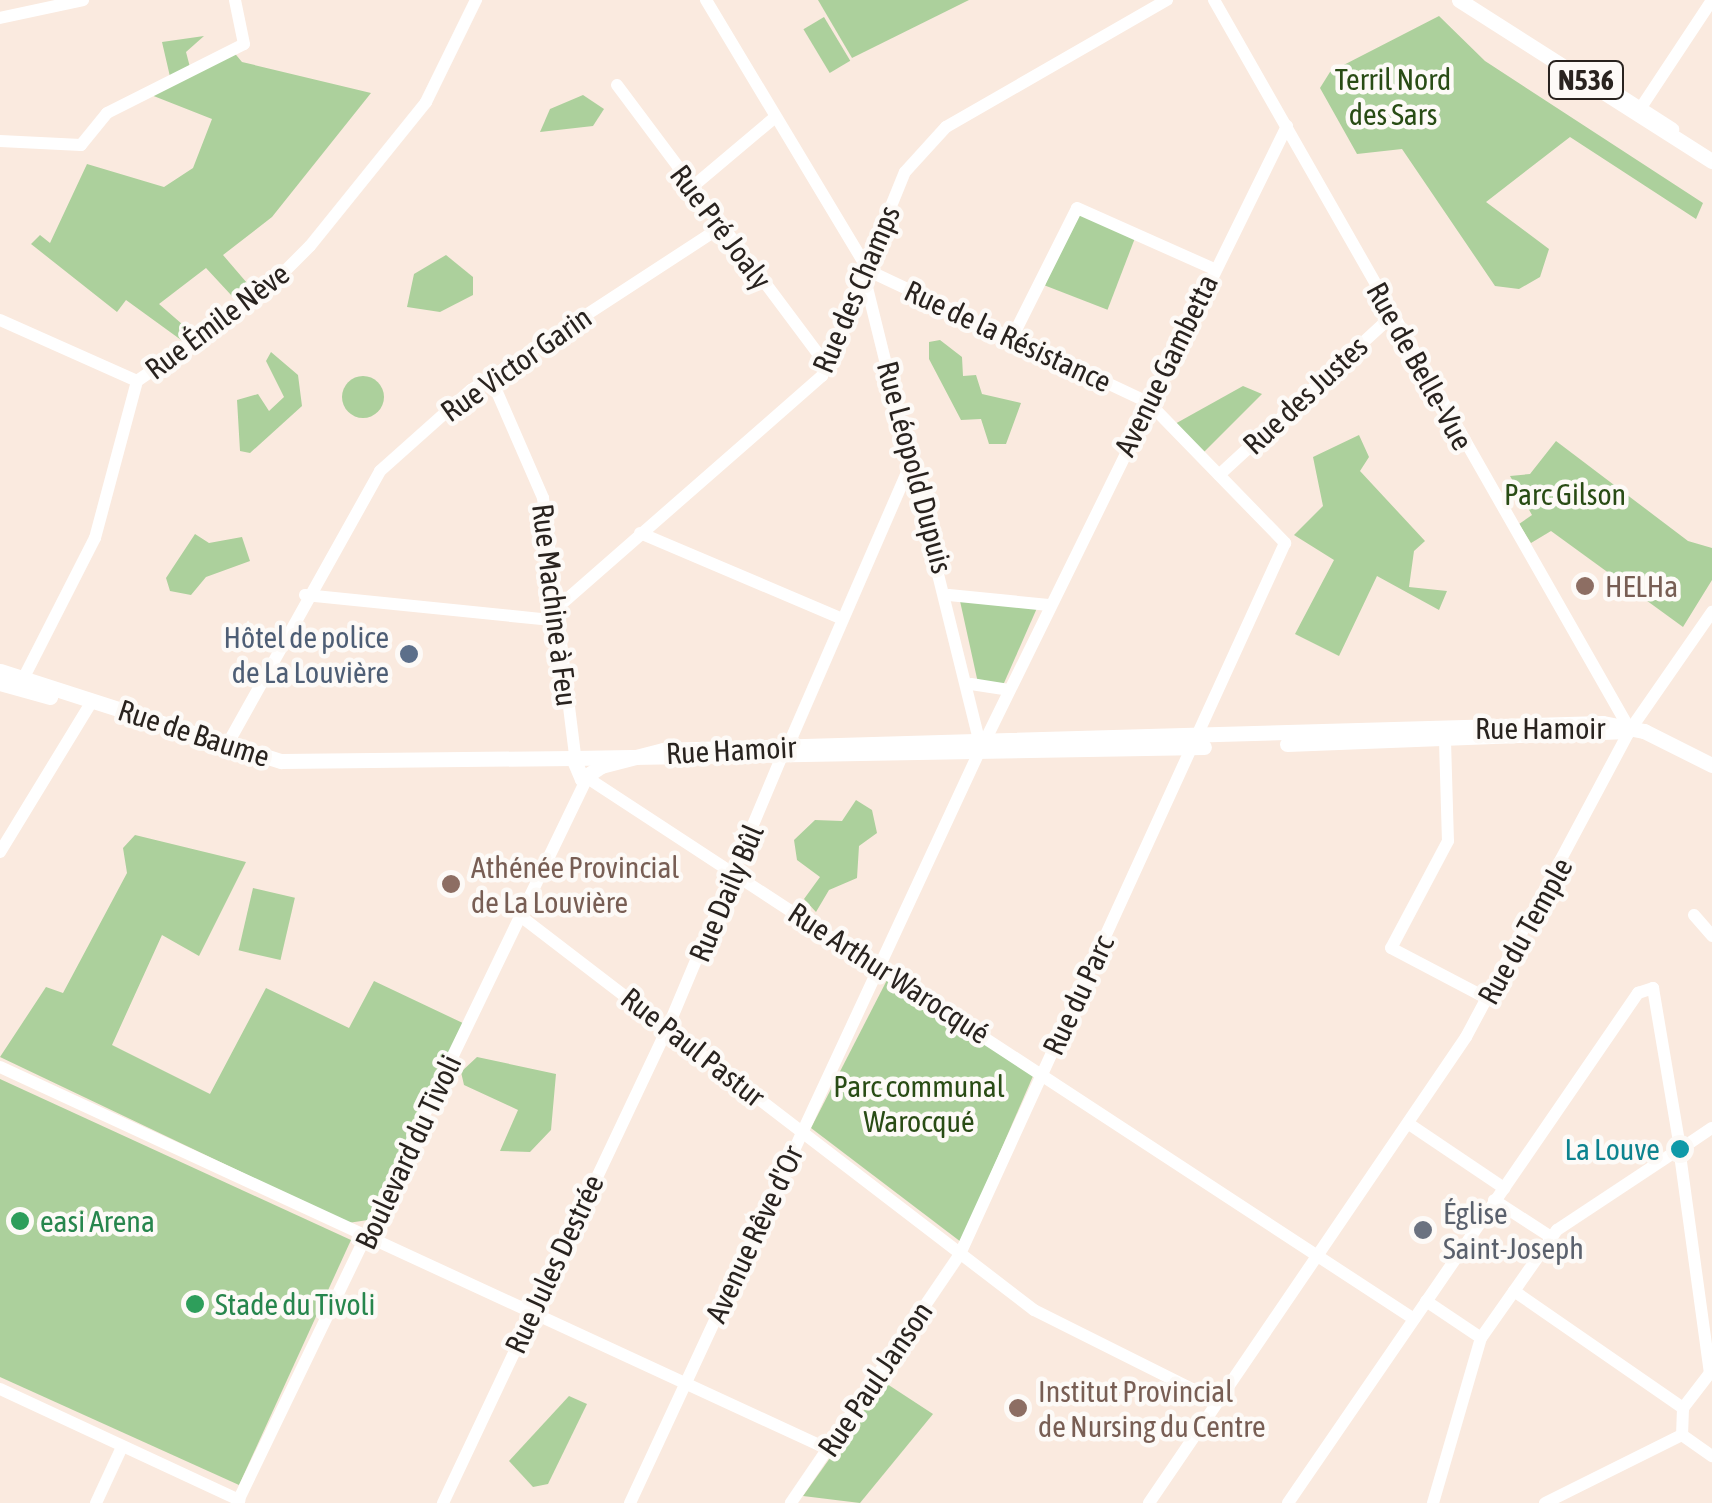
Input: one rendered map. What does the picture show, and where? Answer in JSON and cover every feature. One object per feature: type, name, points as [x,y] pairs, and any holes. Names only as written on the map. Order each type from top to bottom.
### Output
[{"type":"main road","name":"N536","points":[[1459,0],[1712,158]]},
{"type":"main road","name":"N536","points":[[1468,0],[1646,108],[1712,158]]},
{"type":"main road","name":"Rue de Baume","points":[[0,671],[21,683],[289,770],[583,764]]},
{"type":"main road","name":"Rue de Baume","points":[[0,683],[21,683]]},
{"type":"main road","name":"Rue de Baume","points":[[90,705],[290,762],[544,754],[583,764]]},
{"type":"main road","name":"Rue Hamoir","points":[[1197,742],[1602,723],[1627,728]]},
{"type":"main road","name":"Rue Hamoir","points":[[583,764],[645,757],[982,746],[1445,741],[1627,728]]},
{"type":"main road","points":[[1627,728],[1712,765]]},
{"type":"street","points":[[0,18],[83,0]]},
{"type":"street","points":[[0,141],[76,148],[107,113],[244,44],[236,0]]},
{"type":"street","name":"Rue Émile Nève","points":[[21,683],[95,538],[138,381],[259,297],[310,246],[426,102],[476,0]]},
{"type":"street","name":"Rue Léopold Dupuis","points":[[706,0],[867,276],[972,684],[982,746]]},
{"type":"street","name":"Rue des Champs","points":[[559,614],[640,533],[828,367],[906,172],[946,127],[1167,0]]},
{"type":"street","name":"Rue de Belle-Vue","points":[[1214,0],[1627,728]]},
{"type":"street","points":[[1618,101],[1646,108],[1712,0]]},
{"type":"street","name":"Rue Pré Joaly","points":[[617,85],[828,367]]},
{"type":"street","points":[[691,188],[773,119]]},
{"type":"street","name":"Avenue Gambetta","points":[[982,746],[1286,126]]},
{"type":"street","points":[[1012,338],[1077,208],[1214,269]]},
{"type":"street","name":"Rue Victor Garin","points":[[226,744],[305,595],[380,471],[490,376],[722,227]]},
{"type":"street","name":"Rue de la Résistance","points":[[867,276],[1148,402]]},
{"type":"street","name":"Rue des Justes","points":[[1219,476],[1392,316]]},
{"type":"street","points":[[0,320],[138,381]]},
{"type":"street","name":"Rue Machine à Feu","points":[[490,376],[544,498],[570,725],[583,764]]},
{"type":"street","points":[[1148,402],[1219,476]]},
{"type":"street","name":"Rue Daily Bûl","points":[[668,1027],[913,458]]},
{"type":"street","name":"Rue du Parc","points":[[960,1254],[1197,742],[1284,543],[1219,476]]},
{"type":"street","points":[[640,533],[843,619]]},
{"type":"street","points":[[949,594],[1049,605]]},
{"type":"street","points":[[305,595],[559,614]]},
{"type":"street","name":"Rue du Temple","points":[[1148,1503],[1409,1124],[1488,999],[1627,728],[1712,612]]},
{"type":"street","points":[[972,684],[1009,690]]},
{"type":"street","points":[[0,852],[90,705]]},
{"type":"street","points":[[1445,741],[1448,841],[1391,948],[1488,999]]},
{"type":"street","name":"Avenue Rêve d'Or","points":[[630,1503],[982,746]]},
{"type":"street","name":"Rue Arthur Warocqué","points":[[583,764],[610,788],[736,874],[1414,1318]]},
{"type":"street","name":"Boulevard du Tivoli","points":[[238,1501],[368,1239],[519,915],[583,764]]},
{"type":"street","name":"Rue Paul Pastur","points":[[519,915],[1034,1310],[1218,1402]]},
{"type":"street","points":[[1694,915],[1712,936]]},
{"type":"street","points":[[1288,1503],[1638,994],[1653,988],[1684,1139],[1675,1159],[1707,1388],[1684,1408],[1682,1435]]},
{"type":"street","name":"Rue Jules Destrée","points":[[443,1503],[668,1027]]},
{"type":"street","points":[[0,1067],[828,1449]]},
{"type":"street","points":[[1409,1124],[1504,1188]]},
{"type":"street","points":[[1433,1503],[1481,1338],[1550,1237],[1675,1159],[1684,1139],[1712,1128]]},
{"type":"street","points":[[1494,1200],[1550,1237]]},
{"type":"street","name":"Rue Paul Janson","points":[[791,1503],[960,1254]]},
{"type":"street","points":[[1514,1291],[1684,1408]]},
{"type":"street","points":[[1426,1301],[1481,1338]]},
{"type":"street","points":[[0,1389],[238,1501]]},
{"type":"street","points":[[1682,1435],[1712,1456]]},
{"type":"street","points":[[1545,1503],[1682,1435]]},
{"type":"street","points":[[96,1503],[122,1447]]},
{"type":"green space","points":[[818,0],[969,0],[852,58]]},
{"type":"green space","name":"Terril Nord des Sars","points":[[1439,16],[1485,61],[1703,203],[1696,219],[1570,137],[1486,202],[1549,249],[1540,277],[1519,289],[1495,286],[1402,149],[1357,154],[1320,88],[1330,72]]},
{"type":"green space","points":[[824,17],[850,61],[830,73],[803,29]]},
{"type":"green space","points":[[204,36],[186,52],[191,71],[232,50],[242,62],[371,93],[272,217],[223,255],[259,297],[244,309],[206,268],[159,304],[198,338],[188,345],[126,300],[117,312],[31,244],[40,235],[50,243],[87,164],[164,187],[193,168],[212,119],[146,93],[171,81],[162,42]]},
{"type":"green space","points":[[583,95],[604,109],[593,126],[540,132],[550,109]]},
{"type":"green space","points":[[1074,210],[1137,234],[1108,310],[1045,286]]},
{"type":"green space","points":[[446,255],[473,277],[473,295],[440,312],[407,307],[414,274]]},
{"type":"green space","points":[[940,340],[962,357],[963,376],[976,375],[982,394],[1021,403],[1006,444],[989,444],[981,419],[961,420],[929,359],[929,342]]},
{"type":"green space","points":[[271,352],[298,375],[302,406],[250,453],[240,451],[237,400],[258,394],[269,411],[284,397],[266,361]]},
{"type":"green space","points":[[363,376],[378,382],[384,397],[378,412],[363,418],[348,412],[342,397],[348,382]]},
{"type":"green space","points":[[1243,386],[1262,394],[1202,454],[1173,425]]},
{"type":"green space","points":[[1359,435],[1369,457],[1360,471],[1425,541],[1414,551],[1409,587],[1447,591],[1439,610],[1377,576],[1339,656],[1295,634],[1334,560],[1294,535],[1323,506],[1313,457]]},
{"type":"green space","name":"Parc Gilson","points":[[1556,441],[1688,541],[1712,548],[1712,580],[1683,627],[1551,531],[1531,543],[1519,524],[1532,515],[1510,476],[1530,474]]},
{"type":"green space","points":[[195,534],[209,543],[242,537],[250,561],[206,577],[191,595],[170,591],[166,578]]},
{"type":"green space","points":[[960,601],[1037,608],[1004,683],[978,683]]},
{"type":"green space","points":[[856,800],[872,810],[877,833],[859,846],[857,878],[829,890],[816,912],[804,899],[820,877],[797,860],[794,840],[815,820],[842,821]]},
{"type":"green space","points":[[135,835],[246,862],[199,956],[162,935],[112,1045],[210,1094],[266,988],[349,1028],[374,981],[467,1025],[368,1220],[348,1223],[0,1057],[46,987],[63,993],[127,873],[123,848]]},
{"type":"green space","points":[[253,888],[295,898],[281,960],[239,950]]},
{"type":"green space","name":"Parc communal Warocqué","points":[[887,980],[1033,1076],[961,1242],[811,1128]]},
{"type":"green space","points":[[477,1057],[556,1074],[551,1130],[530,1152],[500,1151],[518,1110],[464,1085],[461,1072]]},
{"type":"green space","name":"Stade du Tivoli","points":[[0,1079],[351,1240],[239,1485],[0,1377]]},
{"type":"green space","points":[[884,1382],[933,1414],[860,1503],[803,1496]]},
{"type":"green space","points":[[569,1396],[587,1404],[548,1484],[533,1487],[509,1461]]},
{"type":"place","name":"HELHa","points":[[1585,586]]},
{"type":"place","name":"Hôtel de police de La Louvière","points":[[409,654]]},
{"type":"place","name":"Athénée Provincial de La Louvière","points":[[451,884]]},
{"type":"place","name":"La Louve","points":[[1680,1149]]},
{"type":"place","name":"easi Arena","points":[[20,1221]]},
{"type":"place","name":"Église Saint-Joseph","points":[[1423,1230]]},
{"type":"place","name":"Stade du Tivoli","points":[[195,1304]]},
{"type":"place","name":"Institut Provincial de Nursing du Centre","points":[[1018,1408]]}]
